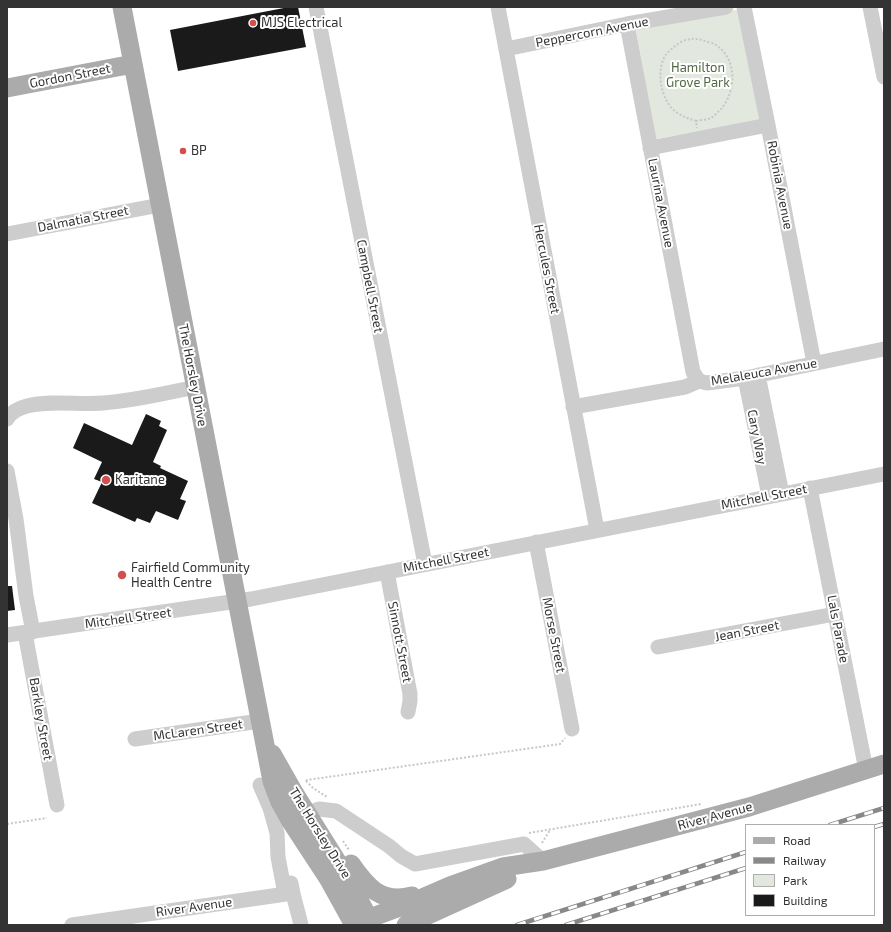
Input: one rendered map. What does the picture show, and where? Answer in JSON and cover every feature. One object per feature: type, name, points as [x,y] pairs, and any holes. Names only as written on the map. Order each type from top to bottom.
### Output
[{"type":"main road","name":"The Horsley Drive","points":[[122,7],[272,780],[280,802],[304,820],[348,879],[366,924]]},
{"type":"main road","name":"Gordon Street","points":[[7,88],[133,64]]},
{"type":"main road","name":"River Avenue","points":[[366,924],[450,886],[503,867],[543,861],[749,807],[884,764]]},
{"type":"main road","name":"The Horsley Drive","points":[[304,820],[328,878],[366,924]]},
{"type":"main road","points":[[304,820],[332,839],[362,880],[371,889],[382,895],[393,898],[405,898],[450,886]]},
{"type":"main road","name":"River Avenue","points":[[366,924],[433,904],[507,879],[543,861]]},
{"type":"main road","points":[[406,925],[507,879]]},
{"type":"street","name":"Campbell Street","points":[[316,7],[425,564]]},
{"type":"street","name":"Hercules Street","points":[[498,7],[597,530]]},
{"type":"street","name":"Peppercorn Avenue","points":[[506,49],[685,11],[726,7]]},
{"type":"street","name":"Robinia Avenue","points":[[744,7],[814,363]]},
{"type":"street","points":[[870,7],[884,77]]},
{"type":"street","name":"Laurina Avenue","points":[[627,24],[693,372],[699,381]]},
{"type":"street","points":[[650,148],[768,125]]},
{"type":"street","name":"Dalmatia Street","points":[[7,234],[160,205]]},
{"type":"street","name":"Melaleuca Avenue","points":[[573,407],[685,387],[699,381],[707,383],[752,376],[884,349]]},
{"type":"street","name":"Cary Way","points":[[752,376],[775,495]]},
{"type":"street","points":[[7,419],[10,414],[26,406],[42,403],[104,403],[196,387]]},
{"type":"street","name":"Barkley Street","points":[[7,471],[16,518],[29,632],[57,806]]},
{"type":"street","name":"Mitchell Street","points":[[7,635],[237,601],[884,474]]},
{"type":"street","name":"Lals Parade","points":[[810,488],[866,770]]},
{"type":"street","name":"Morse Street","points":[[536,542],[572,728]]},
{"type":"street","name":"Sinnott Street","points":[[387,572],[410,694],[408,712]]},
{"type":"street","name":"Jean Street","points":[[658,648],[835,614]]},
{"type":"street","name":"McLaren Street","points":[[135,739],[260,721]]},
{"type":"street","points":[[260,785],[270,808],[277,832],[278,857],[289,894],[297,906],[301,925]]},
{"type":"street","points":[[289,894],[286,841],[304,820],[319,808],[336,811],[415,864],[524,844],[543,861]]},
{"type":"street","name":"River Avenue","points":[[72,925],[289,894]]},
{"type":"path","points":[[687,39],[700,39],[716,45],[724,53],[729,62],[732,75],[730,96],[723,108],[711,118],[696,121],[678,113],[670,106],[664,95],[661,83],[661,69],[665,56],[674,46],[687,39]]},
{"type":"path","points":[[696,121],[699,139]]},
{"type":"path","points":[[306,786],[307,780],[560,744],[572,728]]},
{"type":"path","points":[[528,833],[706,803]]},
{"type":"path","points":[[7,824],[47,818]]},
{"type":"path","points":[[342,840],[352,853]]},
{"type":"green space","name":"Hamilton Grove Park","points":[[740,9],[761,120],[656,139],[636,30]]},
{"type":"building","points":[[289,7],[298,7],[306,47],[178,71],[170,30]]},
{"type":"building","points":[[146,414],[161,421],[159,426],[167,430],[153,462],[161,466],[160,468],[188,481],[180,499],[186,501],[178,520],[156,511],[150,523],[137,518],[135,522],[92,503],[102,482],[94,479],[102,462],[73,448],[84,423],[132,445]]},
{"type":"building","points":[[7,586],[12,586],[15,610],[7,611]]},
{"type":"railway","points":[[833,824],[884,808]]},
{"type":"railway","points":[[875,827],[884,824]]},
{"type":"railway","points":[[517,925],[745,852]]},
{"type":"railway","points":[[566,925],[745,868]]},
{"type":"place","name":"MJS Electrical","points":[[253,23]]},
{"type":"place","name":"BP","points":[[183,151]]},
{"type":"place","name":"Karitane","points":[[106,480]]},
{"type":"place","name":"Fairfield Community Health Centre","points":[[122,575]]}]
